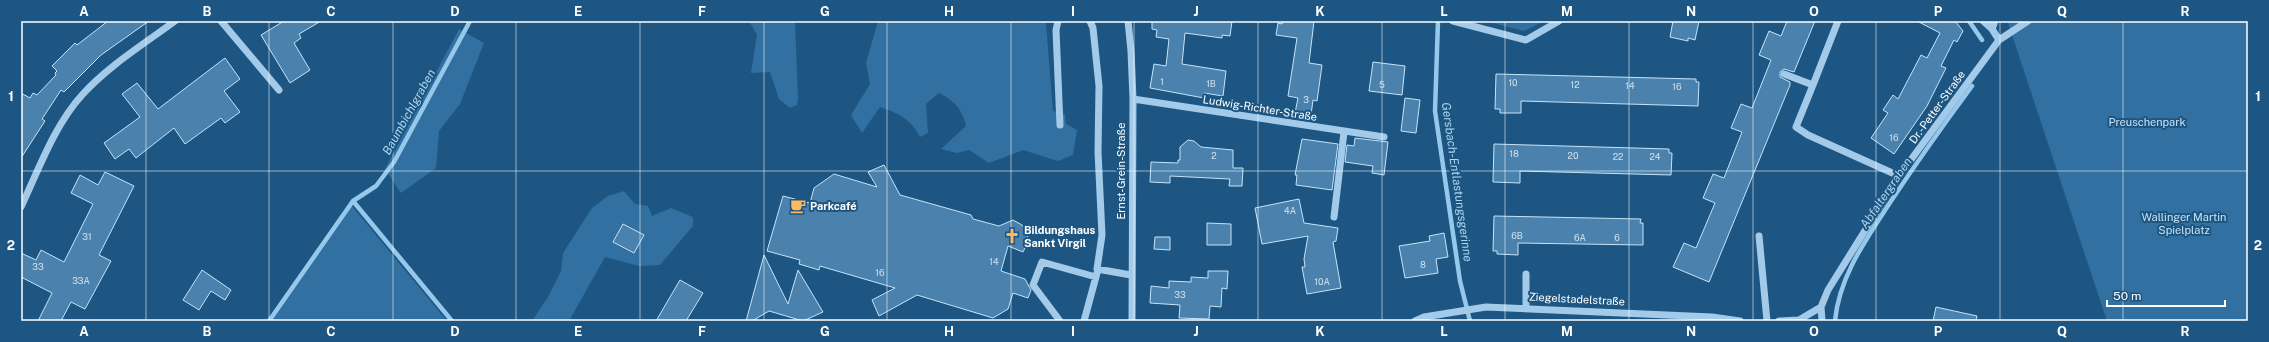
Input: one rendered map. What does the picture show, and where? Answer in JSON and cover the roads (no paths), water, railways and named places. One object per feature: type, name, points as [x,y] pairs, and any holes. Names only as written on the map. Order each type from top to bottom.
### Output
[{"type":"street","points":[[21,207],[60,125],[82,95],[100,77],[175,21]]},
{"type":"street","points":[[222,21],[279,90]]},
{"type":"street","points":[[1058,21],[1056,30],[1060,125]]},
{"type":"street","points":[[1084,321],[1096,277],[1102,235],[1098,152],[1098,86],[1093,28],[1090,21]]},
{"type":"street","name":"Ernst-Grein-Straße","points":[[1128,21],[1133,99],[1131,275],[1132,321]]},
{"type":"street","points":[[1453,21],[1526,40],[1559,21]]},
{"type":"street","points":[[1838,21],[1796,127],[1808,135],[1899,176]]},
{"type":"street","points":[[1983,21],[1999,40]]},
{"type":"street","points":[[1992,30],[1996,21]]},
{"type":"street","name":"Dr.-Petter-Straße","points":[[1822,321],[1821,307],[1828,290],[1899,176],[1999,40],[2028,21]]},
{"type":"street","points":[[1784,74],[1813,85]]},
{"type":"street","name":"Ludwig-Richter-Straße","points":[[1133,99],[1384,137]]},
{"type":"street","points":[[1334,217],[1344,132]]},
{"type":"street","points":[[1759,236],[1767,321]]},
{"type":"street","points":[[1060,321],[1033,286],[1042,262],[1096,277]]},
{"type":"street","points":[[1097,269],[1131,275]]},
{"type":"street","points":[[1526,274],[1526,308]]},
{"type":"street","points":[[1779,321],[1799,320],[1821,307]]},
{"type":"street","name":"Ziegelstadelstraße","points":[[1415,321],[1424,317],[1478,308],[1526,308],[1712,317],[1740,321]]},
{"type":"waterway","name":"Baumbichlgraben","points":[[269,321],[353,201],[376,186],[394,162],[470,21]]},
{"type":"waterway","name":"Gersbach-Entlastungsgerinne","points":[[1438,21],[1435,111],[1460,281],[1470,321]]},
{"type":"waterway","name":"Abfaltergraben","points":[[1969,21],[1982,40]]},
{"type":"waterway","name":"Abfaltergraben","points":[[1835,321],[1842,288],[1864,243],[1891,201],[1972,86]]},
{"type":"waterway","name":"Baumbichlgraben","points":[[353,201],[452,321]]},
{"type":"place","name":"Parkcafé","points":[[798,206]]},
{"type":"place","name":"Bildungshaus Sankt Virgil","points":[[1012,236]]},
{"type":"park label","name":"Preuschenpark","points":[[2147,122]]},
{"type":"park label","name":"Wallinger Martin Spielplatz","points":[[2184,223]]}]
